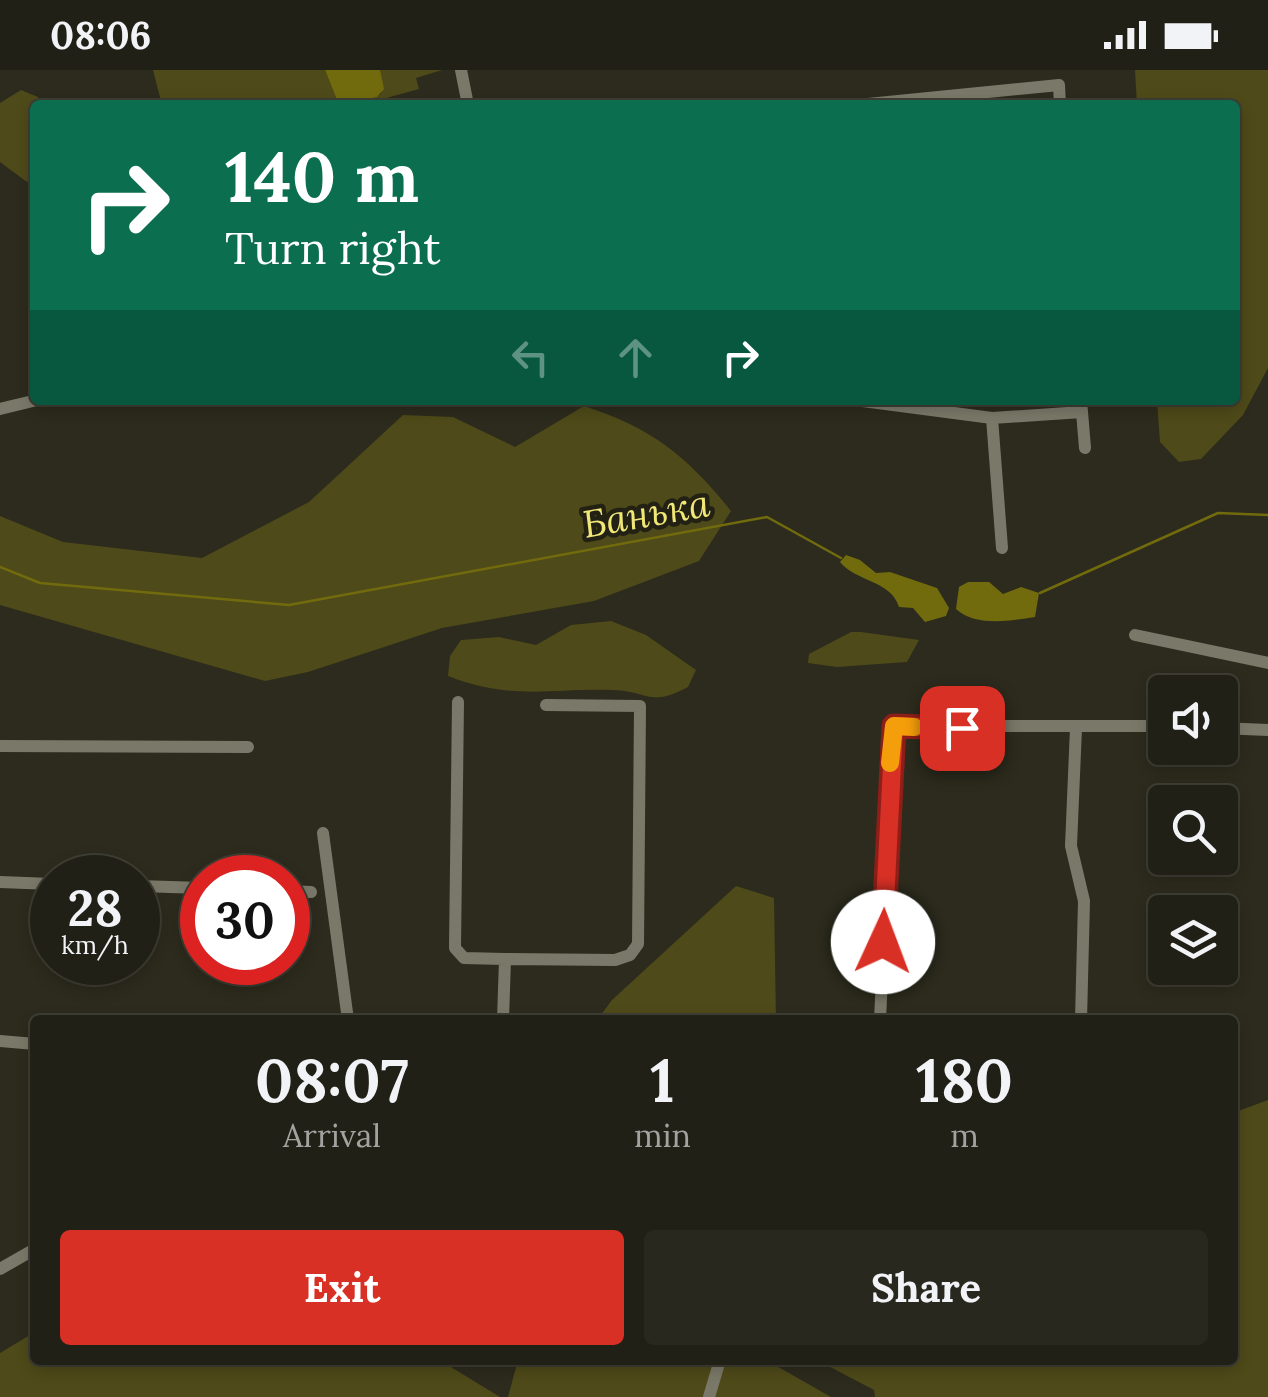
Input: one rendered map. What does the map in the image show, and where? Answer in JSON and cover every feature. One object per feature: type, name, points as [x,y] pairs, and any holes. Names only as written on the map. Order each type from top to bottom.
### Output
[{"type":"street","points":[[461,70],[467,100]]},
{"type":"street","points":[[908,100],[1059,85],[1060,100]]},
{"type":"street","points":[[0,409],[30,402]]},
{"type":"street","points":[[893,405],[992,418],[1082,406],[1085,448]]},
{"type":"street","points":[[992,418],[1002,548]]},
{"type":"street","points":[[1135,635],[1268,663]]},
{"type":"street","points":[[458,702],[455,948],[464,958],[615,960],[630,955],[638,944],[640,706],[546,705]]},
{"type":"street","points":[[1081,1015],[1084,900],[1071,846],[1076,728],[1082,722],[1148,725]]},
{"type":"street","points":[[880,1015],[894,726],[1076,728]]},
{"type":"street","points":[[1238,729],[1268,730]]},
{"type":"street","points":[[0,746],[248,747]]},
{"type":"street","points":[[323,833],[347,1015]]},
{"type":"street","points":[[0,882],[30,883]]},
{"type":"street","points":[[503,1015],[505,959]]},
{"type":"street","points":[[0,1041],[30,1044]]},
{"type":"street","points":[[0,1269],[30,1252]]},
{"type":"street","points":[[710,1397],[719,1365]]},
{"type":"shaded area","points":[[153,70],[325,70],[337,100],[161,100]]},
{"type":"shaded area","points":[[325,70],[380,70],[384,89],[377,97],[337,100]]},
{"type":"shaded area","points":[[380,70],[442,70],[416,78],[419,89],[379,100],[360,100],[381,94]]},
{"type":"shaded area","points":[[1135,70],[1268,70],[1268,368],[1243,415],[1201,459],[1179,462],[1160,442],[1157,405],[1240,405],[1240,100],[1137,100]]},
{"type":"shaded area","points":[[21,90],[38,97],[39,100],[30,100],[27,182],[0,162],[0,103]]},
{"type":"shaded area","points":[[584,406],[629,424],[666,446],[699,474],[731,511],[699,561],[594,601],[442,628],[308,672],[265,681],[0,605],[0,516],[63,542],[202,558],[309,502],[403,415],[453,417],[515,447]]},
{"type":"shaded area","points":[[846,555],[876,573],[890,572],[937,588],[949,608],[946,616],[925,622],[913,608],[899,607],[889,591],[847,569],[840,562]]},
{"type":"shaded area","points":[[968,582],[989,582],[1003,594],[1021,587],[1039,593],[1035,617],[993,621],[964,615],[956,609],[959,587]]},
{"type":"shaded area","points":[[611,621],[646,635],[696,670],[688,687],[656,697],[613,690],[531,692],[471,684],[448,676],[450,656],[461,640],[499,637],[536,645],[571,625]]},
{"type":"shaded area","points":[[851,632],[919,640],[907,662],[837,667],[808,663],[809,654]]},
{"type":"shaded area","points":[[736,886],[774,898],[776,1015],[601,1015],[612,1000]]},
{"type":"shaded area","points":[[1268,1100],[1268,1397],[875,1397],[874,1390],[826,1365],[1238,1365],[1238,1111]]},
{"type":"shaded area","points":[[30,1335],[30,1365],[448,1365],[500,1397],[0,1397],[0,1353]]},
{"type":"shaded area","points":[[517,1365],[775,1365],[831,1397],[508,1397]]},
{"type":"waterway","name":"Банька","points":[[1040,593],[1218,513],[1268,515]]},
{"type":"waterway","name":"Банька","points":[[0,567],[40,583],[289,605],[767,517],[841,558]]},
{"type":"slow traffic","points":[[890,763],[894,726],[914,727]]},
{"type":"route","points":[[883,942],[894,726],[962,728]]}]
